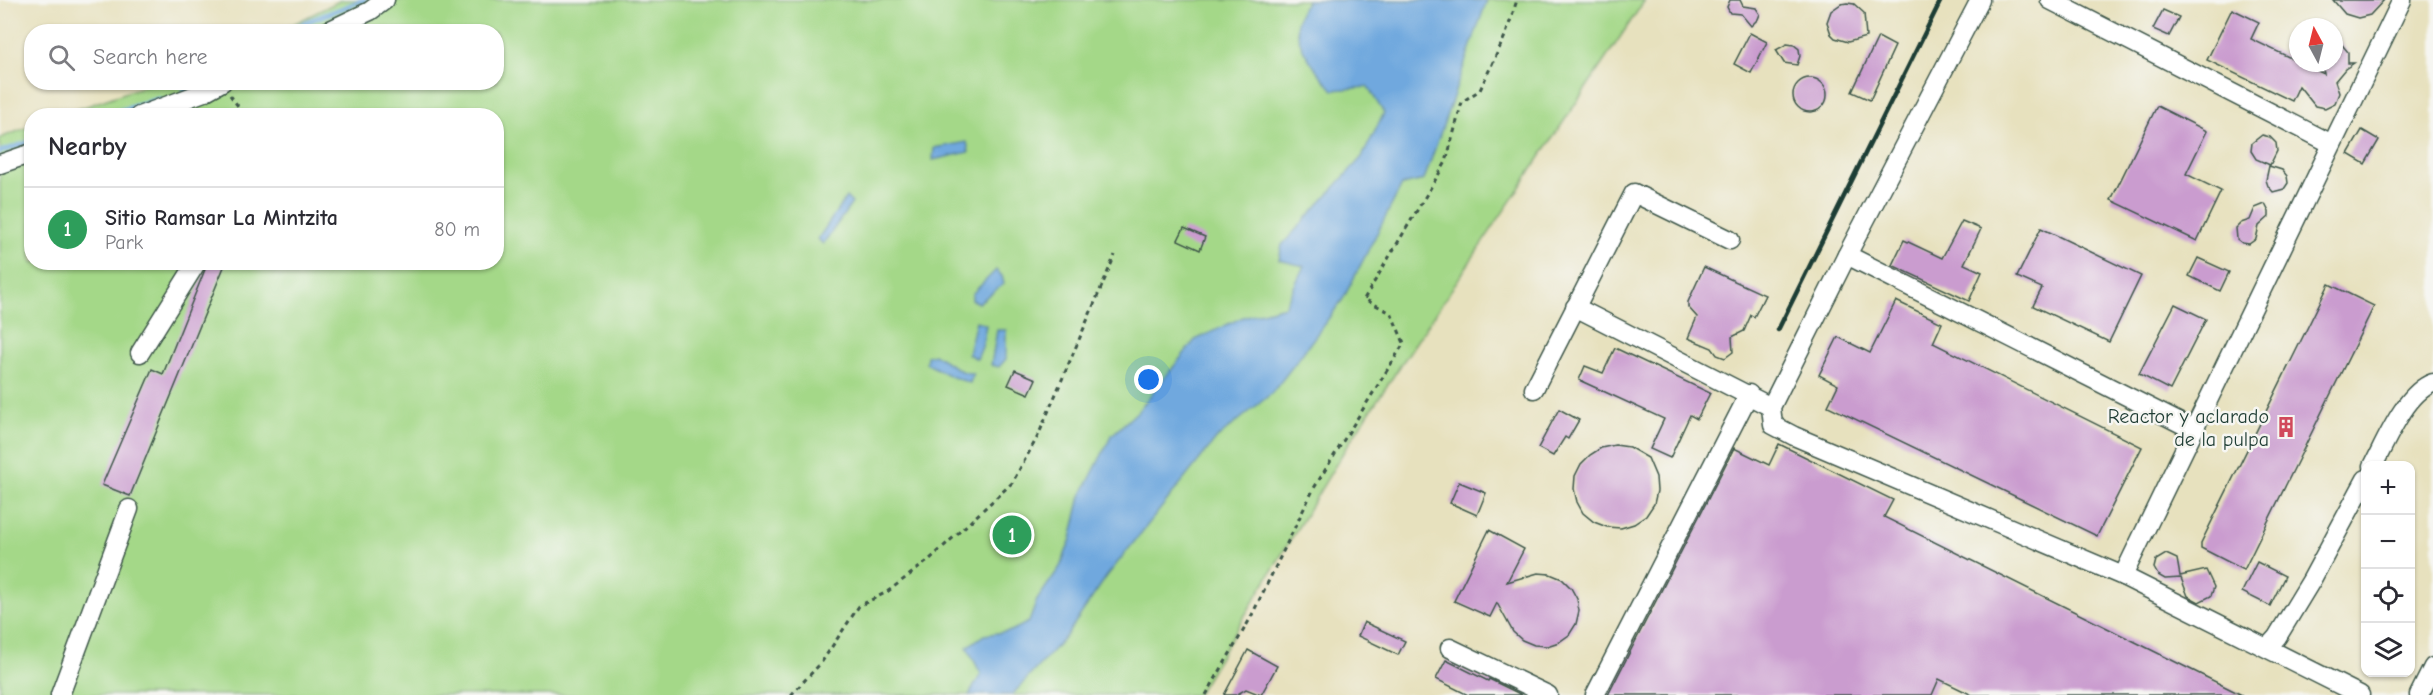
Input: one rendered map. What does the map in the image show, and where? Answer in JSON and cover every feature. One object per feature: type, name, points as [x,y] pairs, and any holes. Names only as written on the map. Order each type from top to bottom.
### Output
[{"type":"street","points":[[343,24],[370,11],[385,0]]},
{"type":"street","points":[[1980,0],[1847,255],[1771,407],[1773,425],[2123,576],[2268,647],[2326,688],[2360,695]]},
{"type":"street","points":[[2050,0],[2332,144]]},
{"type":"street","points":[[2123,576],[2402,0]]},
{"type":"street","points":[[158,108],[204,90]]},
{"type":"street","points":[[0,164],[24,156]]},
{"type":"street","points":[[1534,389],[1634,193],[1730,240]]},
{"type":"street","points":[[1847,255],[2194,430]]},
{"type":"street","points":[[140,353],[192,270]]},
{"type":"street","points":[[1575,307],[1771,407]]},
{"type":"street","points":[[2375,461],[2401,412],[2425,386],[2433,383]]},
{"type":"street","points":[[1595,695],[1749,394]]},
{"type":"street","points":[[2268,647],[2277,638],[2311,581],[2361,488]]},
{"type":"street","points":[[60,695],[129,509]]},
{"type":"street","points":[[1450,648],[1548,695]]},
{"type":"street","points":[[2419,695],[2433,667]]},
{"type":"path","points":[[1206,695],[1250,619],[1314,488],[1404,343],[1390,313],[1364,299],[1446,162],[1462,102],[1480,90],[1506,34],[1517,0]]},
{"type":"path","points":[[227,90],[239,108]]},
{"type":"path","points":[[791,695],[821,663],[859,606],[887,592],[929,560],[1012,483],[1038,436],[1115,255]]},
{"type":"green space","points":[[341,0],[1645,0],[1350,441],[1197,695],[0,695],[0,138],[24,129],[24,270],[504,270],[504,108],[81,108],[133,90],[504,90],[504,24],[294,24]]},
{"type":"water","points":[[1307,0],[1487,0],[1424,180],[1402,185],[1343,299],[1272,393],[1216,439],[1107,576],[1066,636],[1012,695],[969,695],[981,674],[967,647],[984,635],[1011,631],[1029,622],[1037,600],[1060,567],[1071,539],[1081,496],[1112,435],[1138,411],[1195,340],[1243,317],[1285,306],[1304,266],[1279,260],[1282,245],[1362,157],[1384,113],[1368,87],[1333,90],[1315,68],[1303,49],[1297,31],[1298,17]]},
{"type":"water","points":[[967,142],[969,152],[933,160],[934,148]]},
{"type":"water","points":[[846,197],[852,203],[823,244],[818,239]]},
{"type":"water","points":[[996,270],[1002,276],[1004,284],[978,303],[972,300],[972,294]]},
{"type":"water","points":[[976,321],[986,325],[977,359],[968,354]]},
{"type":"water","points":[[997,330],[1006,330],[1006,359],[999,367],[991,365]]},
{"type":"water","points":[[934,354],[961,371],[973,374],[970,383],[950,376],[926,363],[927,356]]},
{"type":"building","points":[[1730,0],[1740,0],[1743,6],[1756,8],[1760,14],[1758,19],[1751,26],[1741,14],[1730,13],[1727,7]]},
{"type":"building","points":[[2333,0],[2384,0],[2370,15],[2358,18],[2345,14]]},
{"type":"building","points":[[1847,3],[1854,4],[1864,13],[1866,37],[1848,42],[1835,38],[1827,22],[1831,11]]},
{"type":"building","points":[[2232,9],[2259,22],[2251,39],[2289,57],[2289,72],[2324,74],[2324,72],[2342,72],[2335,81],[2339,93],[2335,103],[2325,108],[2315,106],[2299,86],[2292,101],[2207,60]]},
{"type":"building","points":[[2163,10],[2179,17],[2169,36],[2153,29]]},
{"type":"building","points":[[1750,33],[1767,42],[1751,73],[1734,64]]},
{"type":"building","points":[[1878,37],[1895,46],[1870,100],[1852,92]]},
{"type":"building","points":[[1787,44],[1799,49],[1800,56],[1797,65],[1784,63],[1776,50]]},
{"type":"building","points":[[2343,46],[2348,52],[2348,63],[2354,63],[2343,71]]},
{"type":"building","points":[[1810,78],[1822,83],[1827,95],[1822,107],[1810,112],[1798,107],[1793,95],[1798,83]]},
{"type":"building","points":[[2157,106],[2207,131],[2186,174],[2221,191],[2197,241],[2111,200]]},
{"type":"building","points":[[2362,130],[2379,140],[2365,164],[2348,154]]},
{"type":"building","points":[[2262,135],[2270,137],[2276,143],[2277,151],[2270,165],[2256,159],[2251,151],[2252,143]]},
{"type":"building","points":[[2269,166],[2282,170],[2287,176],[2288,183],[2284,189],[2273,192],[2268,186],[2266,180]]},
{"type":"building","points":[[2265,204],[2269,217],[2259,226],[2256,239],[2249,244],[2242,243],[2237,239],[2236,228],[2241,223],[2250,220],[2255,208]]},
{"type":"building","points":[[1962,221],[1981,229],[1964,264],[1982,272],[1969,301],[1892,265],[1904,240],[1942,258]]},
{"type":"building","points":[[1184,228],[1205,237],[1200,250],[1178,240]]},
{"type":"building","points":[[2041,228],[2141,276],[2109,342],[2033,306],[2042,288],[2017,277]]},
{"type":"building","points":[[2198,258],[2229,272],[2220,291],[2189,276]]},
{"type":"building","points":[[1704,267],[1765,295],[1754,317],[1751,315],[1744,331],[1732,337],[1733,352],[1725,358],[1717,355],[1712,348],[1688,338],[1697,317],[1688,307],[1688,302]]},
{"type":"building","points":[[205,270],[223,270],[130,496],[102,485],[152,369],[163,374]]},
{"type":"building","name":"Reactor y aclarado de la pulpa","points":[[2329,284],[2374,306],[2244,570],[2201,548],[2201,543]]},
{"type":"building","points":[[1896,301],[1942,323],[1933,343],[2142,447],[2097,536],[1828,406],[1838,385],[1819,375],[1838,337],[1870,353]]},
{"type":"building","points":[[2175,304],[2206,319],[2170,390],[2139,374]]},
{"type":"building","points":[[1615,348],[1710,393],[1697,419],[1690,415],[1670,458],[1650,449],[1664,419],[1579,380],[1585,366],[1603,373]]},
{"type":"building","points":[[1015,370],[1036,379],[1029,394],[1008,385]]},
{"type":"building","points":[[1559,409],[1579,420],[1568,439],[1565,437],[1553,456],[1538,448]]},
{"type":"building","points":[[1779,444],[1893,500],[1884,517],[2242,695],[1972,695],[1939,679],[1932,695],[1608,695],[1734,448],[1769,465]]},
{"type":"building","points":[[1615,445],[1629,447],[1648,458],[1656,477],[1657,491],[1654,504],[1646,516],[1634,524],[1621,528],[1607,527],[1594,522],[1583,513],[1574,489],[1575,476],[1581,464],[1601,448]]},
{"type":"building","points":[[1459,482],[1486,493],[1477,515],[1450,503]]},
{"type":"building","points":[[1489,530],[1524,549],[1507,582],[1538,573],[1550,574],[1562,579],[1571,588],[1577,599],[1579,611],[1576,624],[1569,635],[1559,642],[1547,646],[1534,645],[1522,640],[1513,632],[1497,603],[1490,617],[1454,601]]},
{"type":"building","points":[[2166,554],[2177,559],[2180,576],[2206,570],[2214,587],[2211,596],[2199,602],[2188,596],[2181,578],[2165,579],[2158,575],[2154,568],[2156,560]]},
{"type":"building","points":[[2257,562],[2285,576],[2270,606],[2242,592]]},
{"type":"building","points":[[1364,622],[1405,641],[1398,655],[1358,636]]},
{"type":"building","points":[[1248,650],[1277,666],[1261,695],[1246,689],[1236,695],[1224,695]]},
{"type":"building","points":[[1446,660],[1522,695],[1468,695],[1436,679]]},
{"type":"waterway","points":[[303,24],[364,0]]},
{"type":"waterway","points":[[129,108],[159,99]]},
{"type":"waterway","points":[[0,152],[24,144]]},
{"type":"railway","points":[[1778,330],[1941,0]]},
{"type":"place","name":"Reactor y aclarado de la pulpa","points":[[2286,427]]},
{"type":"place","name":"Sitio Ramsar La Mintzita","points":[[1012,535]]}]
